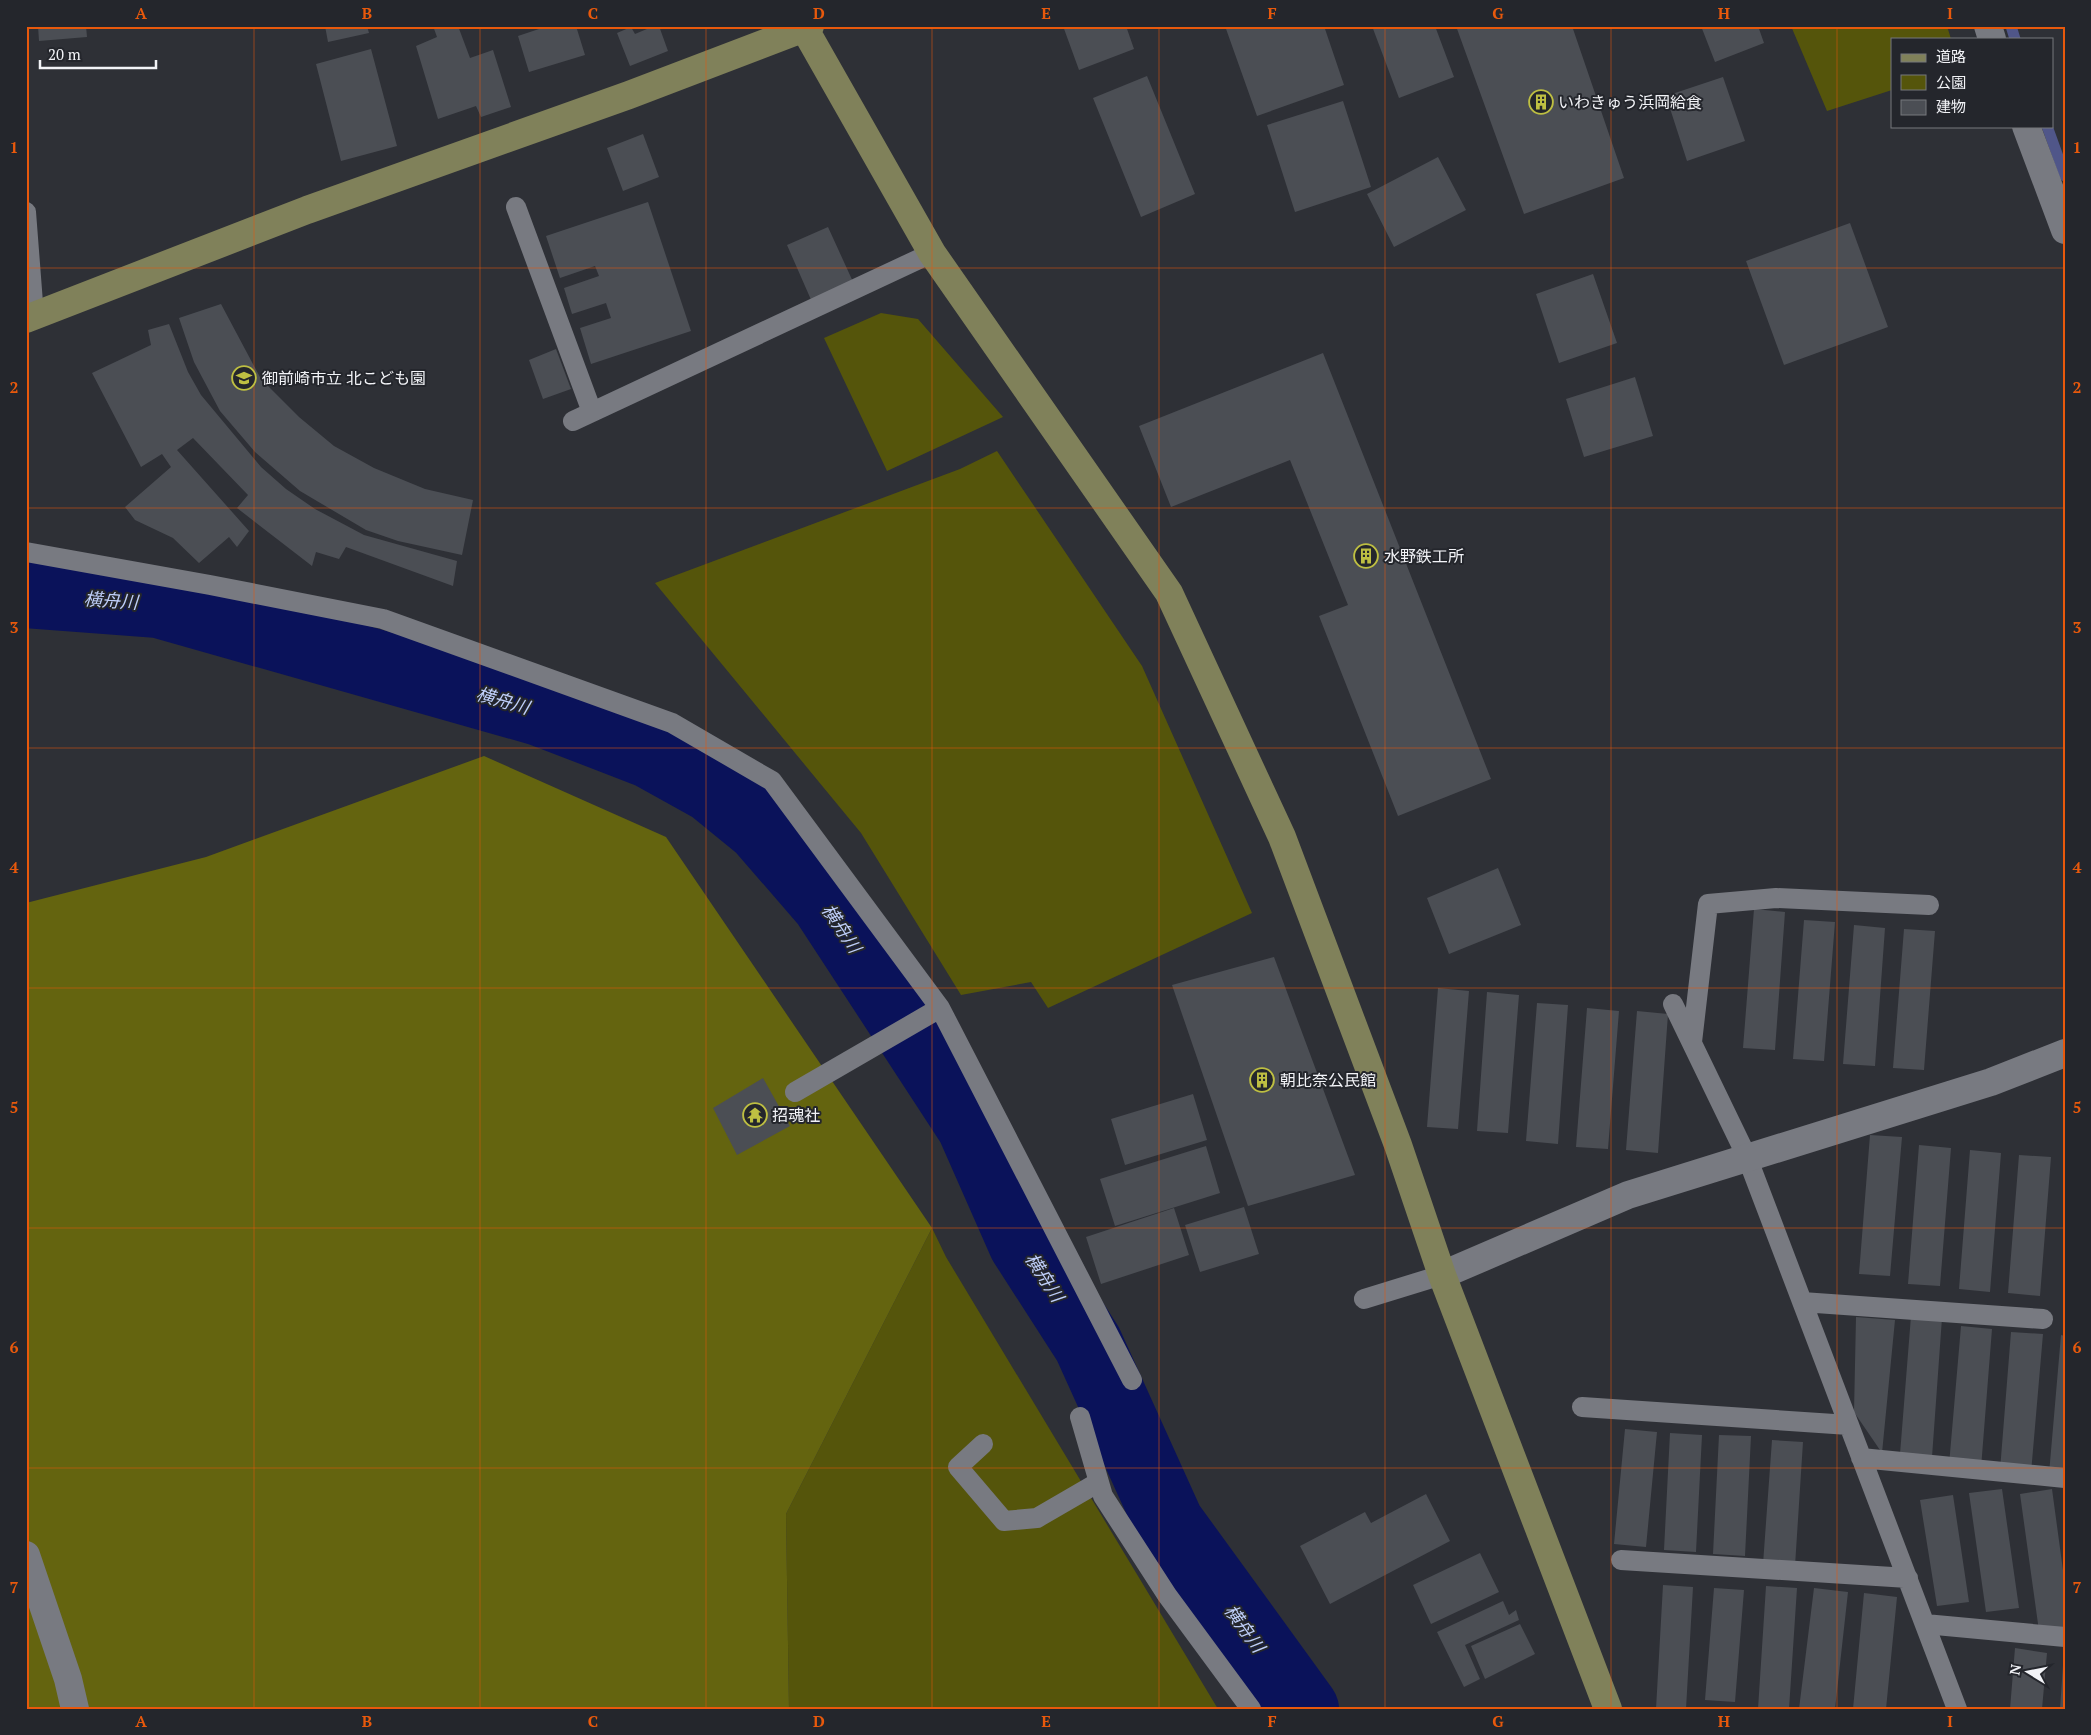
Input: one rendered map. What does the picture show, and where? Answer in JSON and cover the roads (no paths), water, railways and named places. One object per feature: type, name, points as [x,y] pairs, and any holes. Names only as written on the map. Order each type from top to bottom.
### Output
[{"type":"street","points":[[1988,26],[1992,38]]},
{"type":"street","points":[[30,318],[297,213],[629,95],[805,27],[932,253],[1169,593],[1282,837],[1398,1145],[1442,1275],[1608,1709]]},
{"type":"street","points":[[2027,128],[2065,230]]},
{"type":"street","points":[[1442,1275],[1628,1195],[1991,1082],[2065,1053]]},
{"type":"street","points":[[26,1555],[68,1678],[75,1709]]},
{"type":"lane","points":[[516,207],[592,412]]},
{"type":"lane","points":[[26,212],[30,318]]},
{"type":"lane","points":[[573,422],[932,253]]},
{"type":"lane","points":[[26,552],[210,584],[383,619],[672,723],[772,781],[940,1008],[1132,1380]]},
{"type":"lane","points":[[1692,1042],[1708,904],[1776,898],[1929,906]]},
{"type":"lane","points":[[1673,1004],[1747,1157],[1957,1709]]},
{"type":"lane","points":[[795,1092],[940,1008]]},
{"type":"lane","points":[[1364,1299],[1442,1275]]},
{"type":"lane","points":[[1802,1302],[2043,1319]]},
{"type":"lane","points":[[1582,1407],[1849,1425]]},
{"type":"lane","points":[[1080,1417],[1103,1496],[1166,1595],[1251,1709]]},
{"type":"lane","points":[[983,1444],[958,1467],[1004,1521],[1037,1518],[1099,1482]]},
{"type":"lane","points":[[1861,1458],[2065,1478]]},
{"type":"lane","points":[[1621,1560],[1908,1578]]},
{"type":"lane","points":[[1925,1624],[2065,1638]]},
{"type":"waterway","points":[[2011,26],[2015,38]]},
{"type":"waterway","points":[[2048,128],[2065,176]]},
{"type":"waterway","name":"横舟川","points":[[26,593],[159,603],[540,711],[649,753],[712,788],[761,828],[826,903],[971,1125],[1023,1243],[1088,1344],[1169,1523],[1304,1709]]},
{"type":"place","name":"いわきゅう浜岡給食","points":[[1541,102]]},
{"type":"place","name":"御前崎市立 北こども園","points":[[244,378]]},
{"type":"place","name":"水野鉄工所","points":[[1366,556]]},
{"type":"place","name":"朝比奈公民館","points":[[1262,1080]]},
{"type":"place","name":"招魂社","points":[[755,1115]]}]
